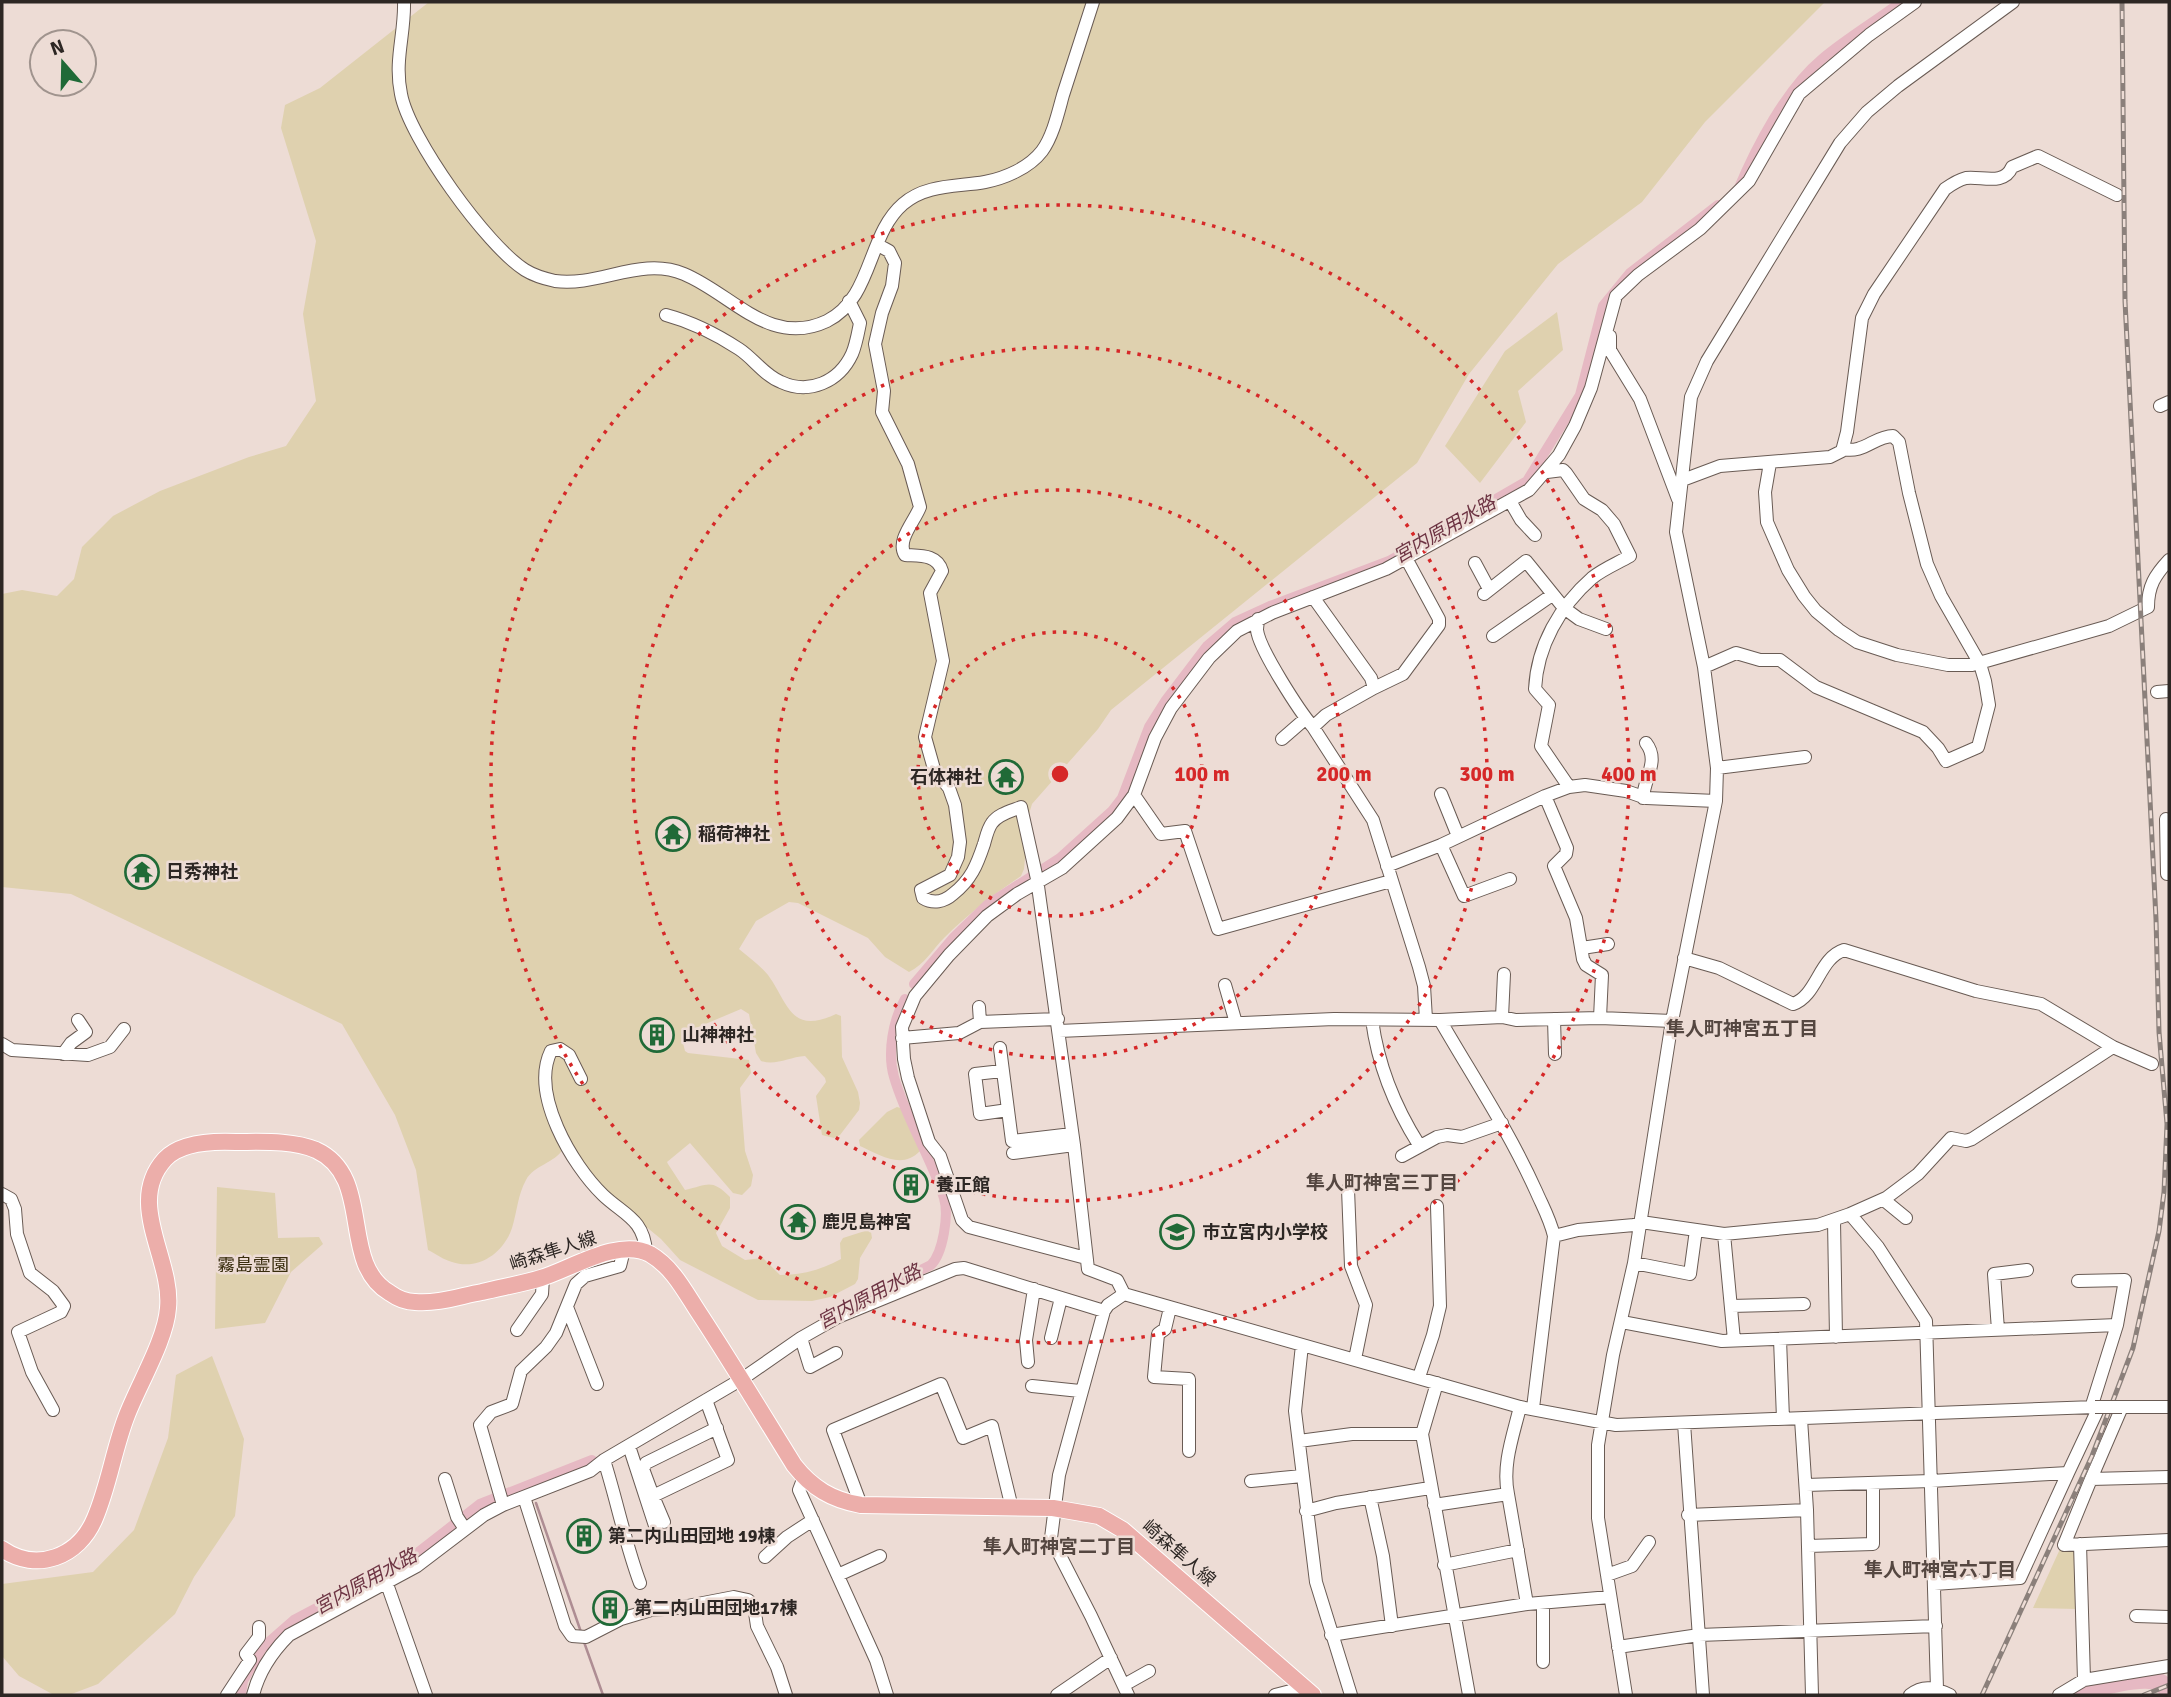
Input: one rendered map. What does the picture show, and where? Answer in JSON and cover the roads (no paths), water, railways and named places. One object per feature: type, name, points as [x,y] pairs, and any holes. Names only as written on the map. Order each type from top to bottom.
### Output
[{"type":"main road","name":"崎森隼人線","points":[[2,1549],[14,1558],[31,1562],[51,1560],[75,1544],[94,1520],[125,1418],[168,1310],[168,1282],[149,1217],[149,1194],[155,1174],[167,1157],[181,1149],[199,1144],[290,1144],[316,1150],[338,1168],[348,1187],[366,1266],[379,1285],[401,1298],[413,1303],[440,1301],[543,1278],[594,1257],[624,1250],[646,1252],[666,1264],[743,1379],[794,1465],[804,1477],[831,1497],[861,1505],[1054,1508],[1098,1516],[1123,1530],[1310,1691]]},
{"type":"street","points":[[404,2],[397,61],[401,97],[408,116],[428,152],[472,215],[501,249],[525,270],[556,281],[580,280],[635,269],[659,268],[682,273],[760,320],[786,329],[826,321],[838,314],[866,275],[890,218],[904,204],[923,192],[996,179],[1026,165],[1042,151],[1054,125],[1093,2]]},
{"type":"street","points":[[1086,1258],[970,1227],[962,1220],[940,1156],[929,1142],[908,1078],[902,1038],[903,1020],[911,1003],[949,955],[1000,905],[1062,868],[1117,818],[1134,795],[1155,738],[1171,708],[1219,648],[1237,631],[1258,619],[1386,569],[1530,490],[1559,455],[1575,426],[1591,387],[1616,296],[1638,275],[1700,229],[1749,181],[1799,93],[1869,35],[1915,2]]},
{"type":"street","points":[[1626,1695],[1598,1518],[1600,1423],[1634,1263],[1672,1021],[1716,801],[1717,768],[1704,667],[1677,546],[1678,499],[1690,397],[1696,380],[1840,143],[1867,111],[2013,2]]},
{"type":"street","points":[[1843,449],[1862,318],[1874,294],[1945,189],[1964,178],[1999,179],[2010,172],[2012,167],[2038,156],[2117,195]]},
{"type":"street","points":[[878,245],[889,251],[895,263],[892,286],[882,313],[876,344],[884,391],[882,412],[908,464],[920,507],[902,541],[901,549],[905,555],[934,558],[939,562],[942,571],[930,593],[943,662],[925,737],[934,769],[949,788],[955,805],[960,842],[958,857],[950,875],[921,890],[923,898],[929,902],[948,898],[964,886],[976,868],[991,824],[999,816],[1021,807],[1038,881],[1088,1269],[1117,1280],[1124,1294],[1170,1308],[1527,1408],[1600,1423],[1616,1425],[2095,1407],[2169,1407]]},
{"type":"street","points":[[666,315],[693,324],[741,350],[779,382],[800,387],[823,384],[840,372],[852,353],[860,323],[849,301]]},
{"type":"street","points":[[1610,318],[1610,350],[1640,399],[1678,499]]},
{"type":"street","points":[[1680,481],[1720,466],[1830,457],[1843,449],[1863,449],[1885,436],[1893,436],[1899,442],[1927,564],[1941,596],[1980,664],[1989,705],[1978,747],[1946,761],[1923,732],[1816,687],[1780,660],[1760,660],[1736,653],[1704,667]]},
{"type":"street","points":[[1770,463],[1765,492],[1768,522],[1788,570],[1816,611],[1847,636],[1878,649],[1948,665],[1980,664],[2109,626],[2148,607],[2148,590],[2155,575],[2169,560]]},
{"type":"street","points":[[1546,472],[1563,470],[1584,499],[1602,510],[1614,524],[1630,555],[1593,577],[1564,608],[1557,617],[1540,657],[1534,687],[1536,693],[1549,705],[1542,748],[1569,787]]},
{"type":"street","points":[[1510,501],[1521,520],[1535,535]]},
{"type":"street","points":[[1282,739],[1403,674],[1439,625],[1439,619],[1406,558]]},
{"type":"street","points":[[1475,563],[1487,592],[1526,561],[1564,608],[1579,619],[1606,629]]},
{"type":"street","points":[[1493,636],[1552,595]]},
{"type":"street","points":[[1313,597],[1371,678],[1374,688]]},
{"type":"street","points":[[1258,619],[1257,631],[1261,642],[1309,723],[1373,820],[1422,976],[1426,1019]]},
{"type":"street","points":[[1643,798],[1644,783],[1653,757],[1646,743]]},
{"type":"street","points":[[1717,768],[1805,757]]},
{"type":"street","points":[[1387,866],[1441,845],[1569,787],[1599,786],[1626,791],[1643,798],[1716,801]]},
{"type":"street","points":[[1441,794],[1458,836]]},
{"type":"street","points":[[1134,795],[1161,834],[1185,831],[1218,929],[1391,881]]},
{"type":"street","points":[[1545,796],[1566,845],[1566,854],[1555,866],[1576,918],[1583,959],[1602,975],[1600,1018]]},
{"type":"street","points":[[2166,819],[2169,874]]},
{"type":"street","points":[[1441,845],[1464,896],[1510,879]]},
{"type":"street","points":[[1582,948],[1608,944]]},
{"type":"street","points":[[1684,958],[1719,968],[1793,1004],[1803,998],[1829,960],[1844,950],[1976,990],[2041,1004],[2113,1047],[2152,1064]]},
{"type":"street","points":[[1502,1017],[1503,974]]},
{"type":"street","points":[[1225,985],[1236,1023]]},
{"type":"street","points":[[979,1006],[980,1023]]},
{"type":"street","points":[[902,1038],[959,1033],[980,1023],[1236,1023],[1502,1017],[1516,1020],[1600,1018],[1672,1021]]},
{"type":"street","points":[[1554,1019],[1555,1054]]},
{"type":"street","points":[[62,1054],[86,1032],[78,1020]]},
{"type":"street","points":[[1372,1020],[1376,1050],[1385,1076],[1407,1126],[1419,1145]]},
{"type":"street","points":[[1440,1020],[1516,1147],[1548,1214],[1554,1236],[1527,1408],[1507,1464],[1505,1479],[1527,1604]]},
{"type":"street","points":[[2,1044],[12,1050],[88,1055],[110,1047],[124,1029]]},
{"type":"street","points":[[1554,1236],[1578,1230],[1641,1222],[1724,1234],[1799,1228],[1834,1221],[1884,1200],[1918,1174],[1951,1138],[1966,1141],[1972,1139],[2113,1047]]},
{"type":"street","points":[[1000,1048],[1012,1141],[1073,1140]]},
{"type":"street","points":[[581,1079],[569,1055],[560,1049],[551,1051],[544,1075],[546,1097],[561,1136],[602,1194],[640,1226],[646,1252]]},
{"type":"street","points":[[1002,1070],[975,1074],[980,1114],[1008,1110]]},
{"type":"street","points":[[1402,1156],[1419,1145],[1442,1136],[1462,1137],[1502,1123]]},
{"type":"street","points":[[1013,1153],[1073,1140]]},
{"type":"street","points":[[1348,1189],[1351,1266],[1366,1306],[1355,1359]]},
{"type":"street","points":[[2,1194],[11,1199],[15,1209],[17,1234],[30,1273],[53,1292],[64,1306],[61,1312],[18,1332],[32,1372],[53,1410]]},
{"type":"street","points":[[1884,1200],[1906,1218]]},
{"type":"street","points":[[1419,1377],[1440,1306],[1437,1206]]},
{"type":"street","points":[[1850,1214],[1878,1247],[1926,1321],[1937,1689]]},
{"type":"street","points":[[1834,1221],[1836,1337]]},
{"type":"street","points":[[1634,1263],[1690,1274],[1696,1230]]},
{"type":"street","points":[[1724,1234],[1734,1340]]},
{"type":"street","points":[[501,1499],[480,1425],[491,1412],[512,1404],[521,1371],[551,1340],[576,1284],[584,1276],[623,1263],[624,1250]]},
{"type":"street","points":[[227,1695],[256,1663],[289,1635],[417,1566],[462,1524],[484,1515],[501,1499],[524,1497],[590,1471],[604,1460],[743,1379],[801,1338],[838,1317],[889,1294],[964,1268],[1104,1311]]},
{"type":"street","points":[[1998,1330],[1994,1274],[2027,1270]]},
{"type":"street","points":[[517,1330],[542,1293],[543,1278]]},
{"type":"street","points":[[1934,1584],[2020,1578],[2095,1407],[2126,1280],[2078,1281]]},
{"type":"street","points":[[1028,1362],[1026,1340],[1034,1289]]},
{"type":"street","points":[[1124,1294],[1104,1311],[1080,1391],[1059,1475],[1051,1538],[1126,1690],[1149,1671]]},
{"type":"street","points":[[1051,1338],[1061,1298]]},
{"type":"street","points":[[1731,1307],[1804,1304]]},
{"type":"street","points":[[567,1307],[597,1384]]},
{"type":"street","points":[[1170,1308],[1166,1329],[1158,1334],[1154,1377],[1189,1379],[1189,1451]]},
{"type":"street","points":[[1622,1322],[1722,1341],[2117,1325]]},
{"type":"street","points":[[801,1338],[810,1367],[813,1368],[836,1353]]},
{"type":"street","points":[[1780,1339],[1783,1419]]},
{"type":"street","points":[[1302,1345],[1295,1411],[1306,1511],[1316,1581],[1351,1695]]},
{"type":"street","points":[[1437,1383],[1422,1434],[1466,1695]]},
{"type":"street","points":[[861,1505],[833,1430],[941,1384],[963,1438],[992,1426],[1012,1508]]},
{"type":"street","points":[[1032,1386],[1080,1391]]},
{"type":"street","points":[[653,1496],[728,1460],[706,1400]]},
{"type":"street","points":[[2122,1407],[2064,1545],[2169,1540]]},
{"type":"street","points":[[1801,1419],[1807,1510],[1812,1695],[1803,1695]]},
{"type":"street","points":[[1684,1423],[1688,1515],[1703,1695]]},
{"type":"street","points":[[664,1522],[643,1469],[646,1464],[717,1428]]},
{"type":"street","points":[[1299,1441],[1352,1434],[1422,1434]]},
{"type":"street","points":[[629,1446],[658,1535]]},
{"type":"street","points":[[604,1460],[617,1499],[626,1547],[640,1583]]},
{"type":"street","points":[[1805,1485],[2068,1473]]},
{"type":"street","points":[[1251,1481],[1302,1476]]},
{"type":"street","points":[[804,1477],[799,1490],[876,1660],[887,1695]]},
{"type":"street","points":[[2091,1479],[2169,1477]]},
{"type":"street","points":[[445,1479],[462,1524]]},
{"type":"street","points":[[1808,1546],[1873,1544],[1872,1483]]},
{"type":"street","points":[[1306,1511],[1430,1488]]},
{"type":"street","points":[[1433,1505],[1508,1494]]},
{"type":"street","points":[[524,1497],[565,1626],[572,1636],[582,1637],[621,1619],[651,1610],[734,1597],[748,1600],[754,1606],[757,1626],[777,1667],[786,1695]]},
{"type":"street","points":[[1370,1497],[1383,1556],[1392,1626]]},
{"type":"street","points":[[1688,1515],[1807,1510]]},
{"type":"street","points":[[765,1557],[787,1536],[813,1520]]},
{"type":"street","points":[[1607,1575],[1632,1566],[1649,1542]]},
{"type":"street","points":[[2080,1544],[2084,1680]]},
{"type":"street","points":[[1444,1566],[1518,1550]]},
{"type":"street","points":[[838,1575],[880,1556]]},
{"type":"street","points":[[387,1584],[426,1695]]},
{"type":"street","points":[[1331,1635],[1527,1604],[1610,1597]]},
{"type":"street","points":[[1543,1603],[1543,1662]]},
{"type":"street","points":[[2136,1616],[2169,1617]]},
{"type":"street","points":[[1618,1647],[1699,1635],[1936,1626]]},
{"type":"street","points":[[256,1663],[246,1654],[259,1637],[259,1627]]},
{"type":"street","points":[[1057,1695],[1111,1658]]},
{"type":"street","points":[[253,1695],[256,1663]]},
{"type":"street","points":[[2059,1695],[2084,1680],[2169,1666]]},
{"type":"street","points":[[1910,1695],[1916,1690],[1930,1687],[1950,1695]]},
{"type":"street","points":[[1275,1695],[1310,1691]]},
{"type":"waterway","name":"宮内原用水路","points":[[1738,190],[1773,120],[1809,71],[1832,51],[1901,2]]},
{"type":"waterway","name":"宮内原用水路","points":[[914,984],[954,937],[987,905],[1060,858],[1112,811],[1122,798],[1149,727],[1166,700],[1207,646],[1235,622],[1389,561],[1527,481],[1580,395],[1603,306],[1630,273],[1718,205]]},
{"type":"waterway","name":"宮内原用水路","points":[[830,1315],[931,1265],[942,1243],[946,1214],[944,1198],[905,1108],[892,1068],[892,1037],[905,999]]},
{"type":"waterway","name":"宮内原用水路","points":[[241,1695],[243,1681],[262,1648],[294,1620],[411,1558],[480,1504],[592,1460]]},
{"type":"waterway","points":[[536,1503],[581,1632]]},
{"type":"waterway","points":[[584,1642],[603,1695]]},
{"type":"waterway","points":[[2078,1695],[2107,1685],[2144,1680],[2161,1683],[2169,1692]]},
{"type":"railway","points":[[1982,1695],[2092,1456],[2133,1348],[2159,1231],[2164,1192],[2167,1124],[2159,1032],[2156,919],[2125,301],[2122,2]]},
{"type":"railway","points":[[2144,1695],[2169,1685]]},
{"type":"place","name":"石体神社","points":[[1006,777]]},
{"type":"place","name":"稲荷神社","points":[[673,834]]},
{"type":"place","name":"日秀神社","points":[[142,872]]},
{"type":"place","name":"山神神社","points":[[657,1035]]},
{"type":"place","name":"養正館","points":[[911,1185]]},
{"type":"place","name":"鹿児島神宮","points":[[798,1222]]},
{"type":"place","name":"市立宮内小学校","points":[[1177,1232]]},
{"type":"place","name":"第二内山田団地 19棟","points":[[584,1536]]},
{"type":"place","name":"第二内山田団地17棟","points":[[610,1608]]},
{"type":"district","name":"隼人町神宮五丁目","points":[[1742,1028]]},
{"type":"district","name":"隼人町神宮三丁目","points":[[1382,1182]]},
{"type":"district","name":"隼人町神宮二丁目","points":[[1059,1546]]},
{"type":"district","name":"隼人町神宮六丁目","points":[[1940,1569]]},
{"type":"park label","name":"霧島霊園","points":[[253,1265]]}]
